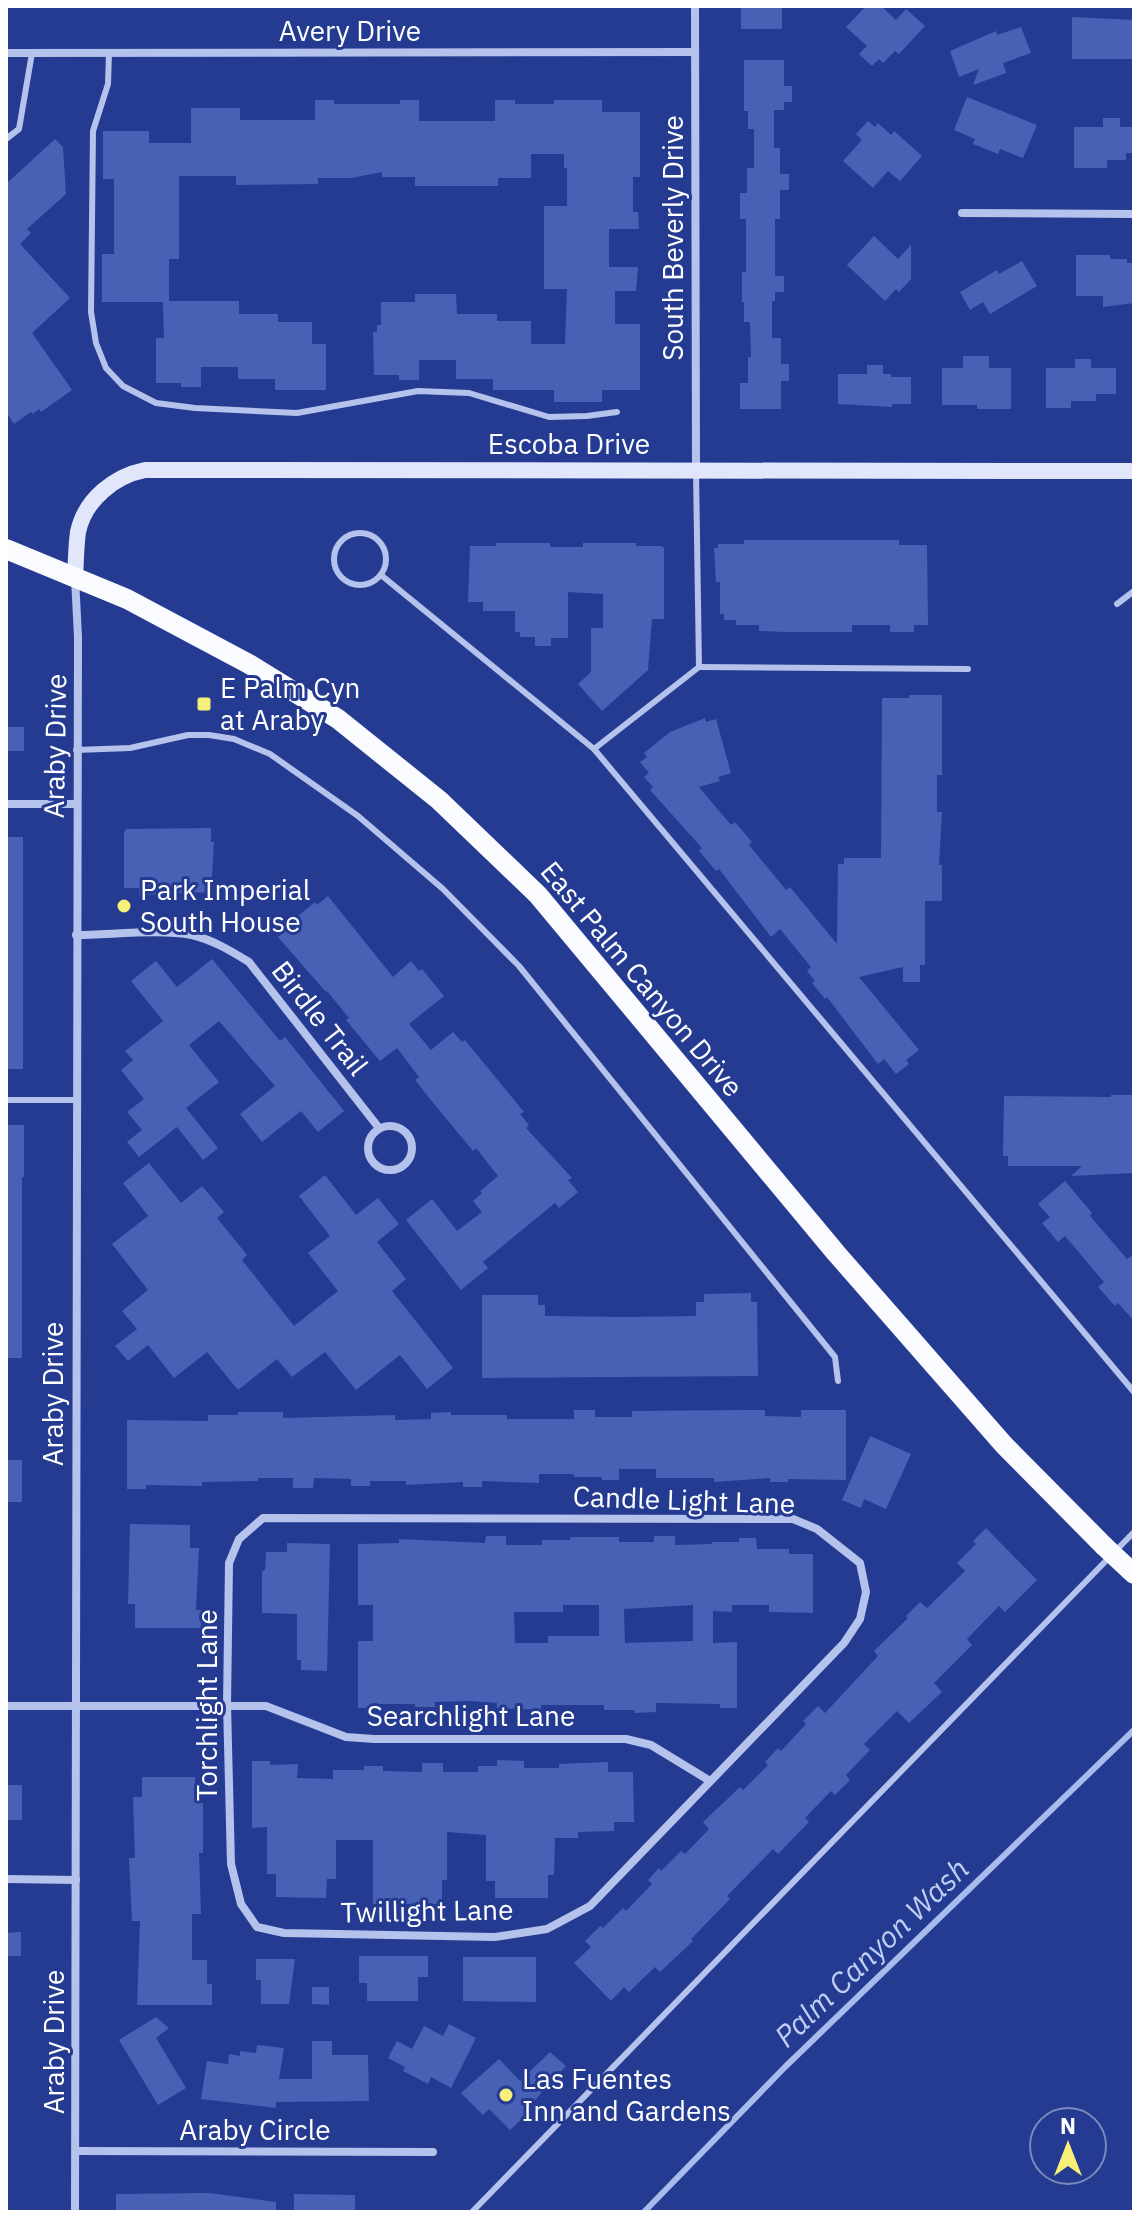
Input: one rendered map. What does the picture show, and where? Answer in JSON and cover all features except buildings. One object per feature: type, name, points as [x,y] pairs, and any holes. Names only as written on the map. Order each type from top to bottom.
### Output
[{"type":"main road","name":"East Palm Canyon Drive","points":[[6,549],[127,599],[249,664],[338,719],[439,800],[538,895],[847,1265],[1004,1445],[1134,1574]]},
{"type":"street","name":"South Beverly Drive","points":[[695,6],[696,470]]},
{"type":"street","name":"Avery Drive","points":[[6,53],[695,52]]},
{"type":"street","points":[[962,213],[1134,214]]},
{"type":"street","name":"Escoba Drive","points":[[75,577],[78,532],[94,502],[117,479],[145,470],[1134,471]]},
{"type":"street","name":"Araby Drive","points":[[75,577],[78,637],[75,2212]]},
{"type":"street","points":[[6,804],[76,804]]},
{"type":"street","name":"Birdle Trail","points":[[76,935],[192,935],[226,947],[249,962],[379,1128]]},
{"type":"street","name":"Birdle Trail","points":[[396,1127],[409,1136],[413,1150],[407,1164],[400,1169],[386,1171],[370,1158],[368,1144],[379,1128],[396,1127]]},
{"type":"street","name":"Torchlight Lane","points":[[241,1904],[231,1864],[227,1704],[229,1563],[239,1539],[263,1518]]},
{"type":"street","name":"Candle Light Lane","points":[[263,1518],[793,1519],[817,1529],[860,1563],[866,1592],[860,1619],[844,1643],[710,1781]]},
{"type":"street","name":"Searchlight Lane","points":[[6,1706],[266,1706],[346,1737],[626,1739],[651,1745],[710,1781]]},
{"type":"street","name":"Twillight Lane","points":[[241,1904],[257,1927],[284,1933],[495,1937],[547,1929],[590,1906],[710,1781]]},
{"type":"street","points":[[6,1879],[76,1880]]},
{"type":"street","name":"Araby Circle","points":[[76,2151],[433,2152]]},
{"type":"lane","points":[[6,139],[19,129],[32,53]]},
{"type":"lane","points":[[109,53],[108,84],[93,131],[91,312],[96,343],[106,368],[123,386],[156,403],[195,408],[297,413],[418,391],[469,393],[549,417],[617,412]]},
{"type":"lane","points":[[696,470],[699,667]]},
{"type":"lane","points":[[352,533],[368,533],[382,543],[387,559],[381,575],[368,584],[351,584],[338,574],[333,558],[338,543],[352,533]]},
{"type":"lane","points":[[381,575],[594,749],[1134,1392]]},
{"type":"lane","points":[[1117,604],[1134,591]]},
{"type":"lane","points":[[594,749],[699,667],[968,669]]},
{"type":"lane","points":[[76,750],[130,748],[188,735],[234,739],[270,754],[358,816],[443,889],[519,966],[835,1357],[838,1381]]},
{"type":"lane","points":[[6,1100],[77,1100]]},
{"type":"lane","points":[[472,2212],[1134,1532]]},
{"type":"waterway","name":"Palm Canyon Wash","points":[[644,2212],[785,2067],[1134,1730]]},
{"type":"place","name":"E Palm Cyn at Araby","points":[[204,704]]},
{"type":"place","name":"Park Imperial South House","points":[[124,906]]},
{"type":"place","name":"Las Fuentes Inn and Gardens","points":[[506,2095]]}]
